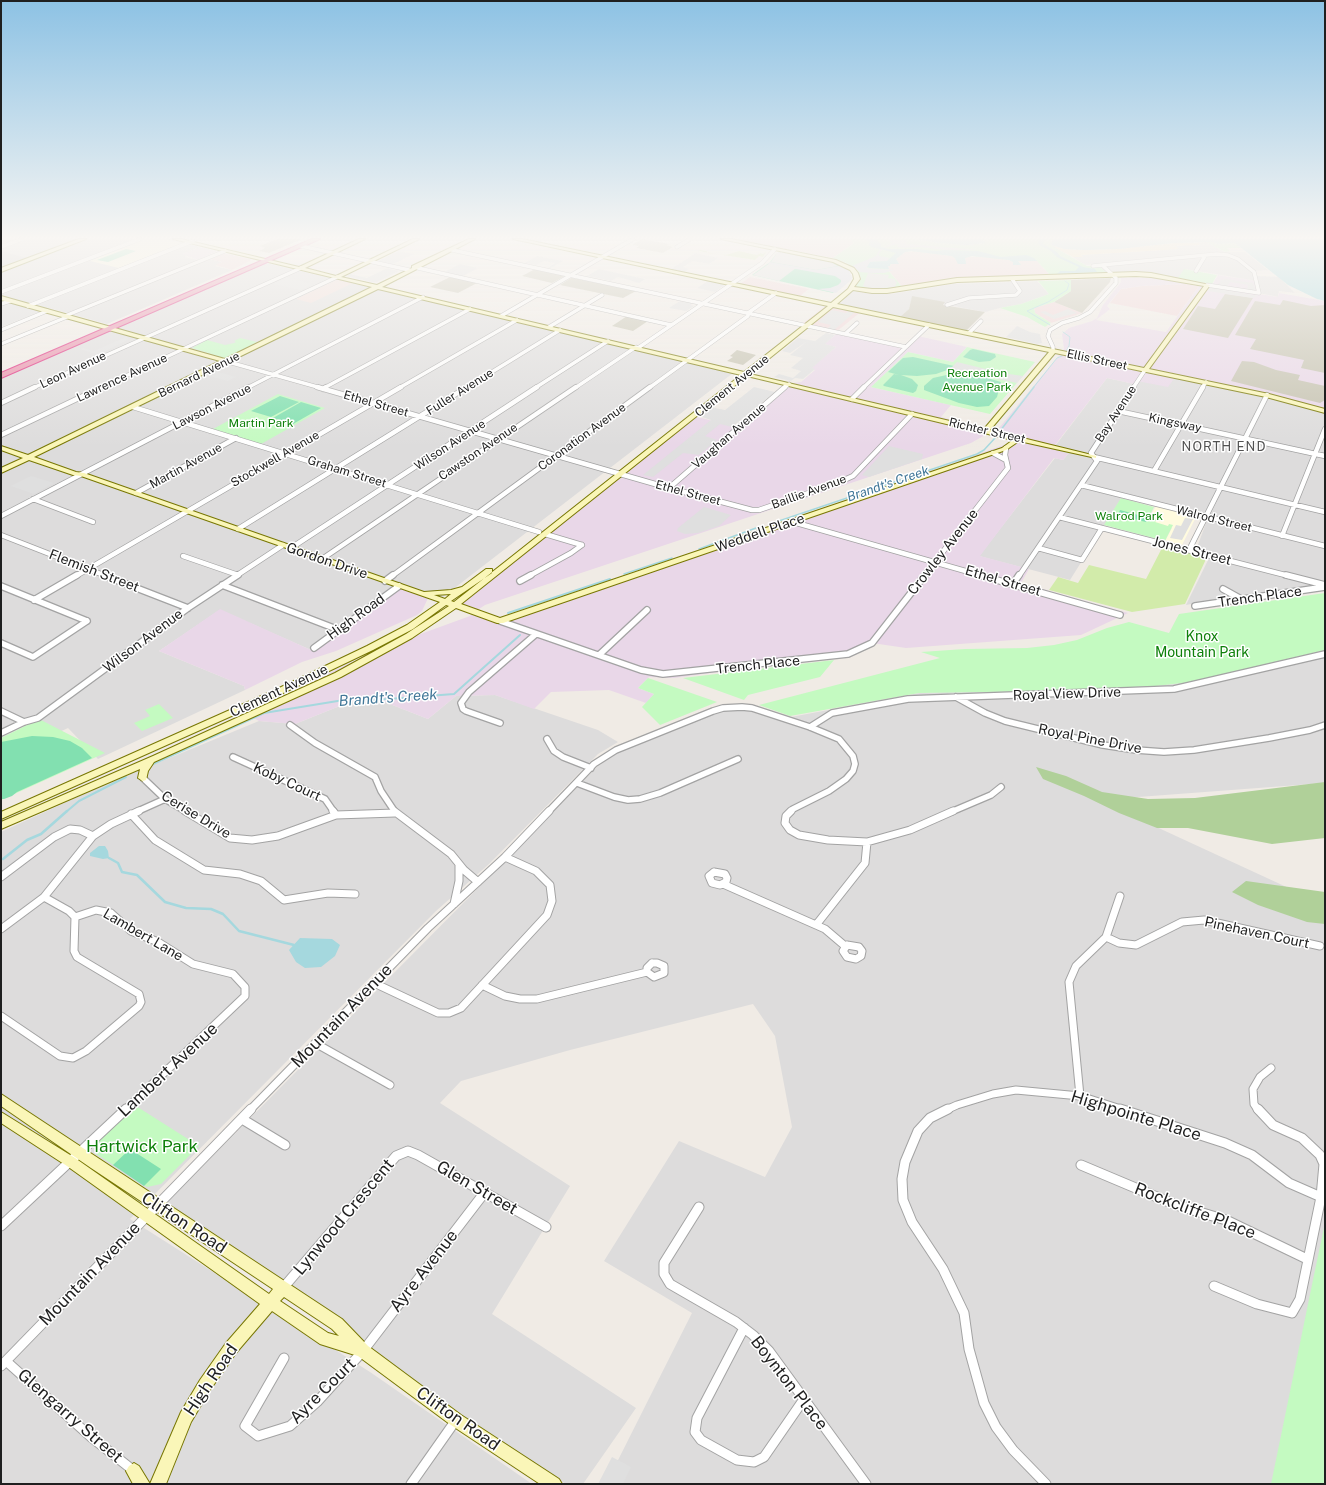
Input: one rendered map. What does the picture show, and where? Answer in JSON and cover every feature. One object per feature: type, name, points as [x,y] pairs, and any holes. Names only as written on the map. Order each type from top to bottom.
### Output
[{"type":"highway","points":[[1,376],[152,308]]},
{"type":"highway","points":[[1,371],[107,328]]},
{"type":"street","name":"Ethel Street","points":[[37,308],[669,488],[752,510]]},
{"type":"street","points":[[1,344],[85,308]]},
{"type":"street","name":"Leon Avenue","points":[[1,403],[209,308]]},
{"type":"street","name":"Lawrence Avenue","points":[[1,435],[270,308]]},
{"type":"street","name":"Bernard Avenue","points":[[1,471],[72,439],[79,434],[332,308]]},
{"type":"street","name":"Lawson Avenue","points":[[1,516],[401,308]]},
{"type":"street","points":[[500,316],[514,308]]},
{"type":"street","points":[[549,327],[580,308]]},
{"type":"street","points":[[599,308],[672,325]]},
{"type":"street","name":"Cawston Avenue","points":[[322,559],[498,439],[696,308]]},
{"type":"street","points":[[727,308],[906,347]]},
{"type":"street","name":"Coronation Avenue","points":[[385,581],[748,316],[748,313],[755,308]]},
{"type":"street","name":"Clement Avenue","points":[[1,816],[280,691],[370,648],[432,612],[451,604],[466,588],[542,533],[825,308]]},
{"type":"street","name":"Ellis Street","points":[[851,308],[1267,395],[1325,411]]},
{"type":"street","points":[[986,431],[1052,351],[1053,347],[1048,336],[1050,330],[1062,322],[1079,318],[1090,312],[1093,308]]},
{"type":"street","name":"Bay Avenue","points":[[1014,584],[1097,461],[1091,453],[1145,370],[1190,308]]},
{"type":"street","points":[[324,389],[470,309]]},
{"type":"street","name":"Richter Street","points":[[470,309],[1325,512]]},
{"type":"street","name":"Clement Avenue","points":[[804,325],[822,309]]},
{"type":"street","points":[[1,330],[47,311]]},
{"type":"street","name":"Stockwell Avenue","points":[[34,600],[285,453],[517,320]]},
{"type":"street","points":[[969,333],[981,321]]},
{"type":"street","points":[[845,334],[857,323]]},
{"type":"street","points":[[852,399],[929,324]]},
{"type":"street","name":"Fuller Avenue","points":[[238,530],[560,330]]},
{"type":"street","name":"Wilson Avenue","points":[[291,548],[608,341]]},
{"type":"street","points":[[1154,471],[1206,382]]},
{"type":"street","name":"Vaughan Avenue","points":[[669,488],[789,384]]},
{"type":"street","points":[[1189,550],[1267,395]]},
{"type":"street","name":"Graham Street","points":[[133,407],[582,546],[520,581]]},
{"type":"street","name":"Kingsway","points":[[1118,411],[1325,456]]},
{"type":"street","name":"Baillie Avenue","points":[[752,510],[759,510],[835,484],[852,476],[912,414]]},
{"type":"street","points":[[1282,536],[1325,429]]},
{"type":"street","name":"Martin Avenue","points":[[136,493],[236,438]]},
{"type":"street","name":"Weddell Place","points":[[500,622],[1006,448],[1017,439]]},
{"type":"street","name":"Gordon Drive","points":[[1,443],[75,474],[82,474],[500,622],[642,670]]},
{"type":"street","name":"Gordon Drive","points":[[1,448],[34,457]]},
{"type":"street","name":"Crowley Avenue","points":[[872,643],[1008,468],[1008,463],[1004,454],[1006,448]]},
{"type":"street","points":[[993,452],[1006,460]]},
{"type":"street","name":"Bernard Avenue","points":[[1,475],[34,457]]},
{"type":"street","name":"Walrod Street","points":[[1081,485],[1325,546]]},
{"type":"street","points":[[33,499],[93,522]]},
{"type":"street","name":"Jones Street","points":[[1059,517],[1325,586]]},
{"type":"street","name":"Ethel Street","points":[[794,522],[1120,615]]},
{"type":"street","points":[[1038,548],[1082,560],[1102,528]]},
{"type":"street","name":"Clement Avenue","points":[[1,826],[156,758],[338,675],[409,636],[508,564],[520,550],[542,533]]},
{"type":"street","name":"Flemish Street","points":[[1,535],[188,608]]},
{"type":"street","name":"Wilson Avenue","points":[[1,733],[24,722],[38,718],[188,608],[283,545]]},
{"type":"street","points":[[183,556],[238,575]]},
{"type":"street","points":[[222,585],[339,630]]},
{"type":"street","points":[[1,586],[87,621],[33,657],[1,643]]},
{"type":"street","name":"High Road","points":[[314,648],[399,586]]},
{"type":"street","name":"Trench Place","points":[[1195,606],[1325,586]]},
{"type":"street","points":[[418,592],[441,593],[466,588]]},
{"type":"street","points":[[1223,589],[1241,599]]},
{"type":"street","points":[[418,592],[430,604],[432,612]]},
{"type":"street","points":[[600,655],[647,610]]},
{"type":"street","points":[[500,723],[466,711],[463,709],[461,703],[469,692],[536,634]]},
{"type":"street","name":"Trench Place","points":[[642,670],[658,674],[671,674],[833,656],[848,654],[872,643]]},
{"type":"street","name":"Royal View Drive","points":[[810,727],[832,713],[908,699],[1174,689],[1325,654]]},
{"type":"street","points":[[143,778],[132,768],[134,764],[226,722],[280,691]]},
{"type":"street","name":"Royal Pine Drive","points":[[954,697],[985,713],[1006,721],[1103,745],[1136,750],[1164,752],[1194,750],[1276,737],[1310,730],[1325,725]]},
{"type":"street","name":"Mountain Avenue","points":[[3,1363],[428,928],[505,857],[604,756],[713,711],[735,707],[752,708],[810,727],[839,739],[848,747],[853,756],[855,764],[853,771],[846,779],[829,791],[793,809],[786,816],[785,823],[790,830],[799,835],[828,840],[867,842]]},
{"type":"street","points":[[1,711],[24,722]]},
{"type":"street","points":[[290,725],[314,743],[375,776],[395,813],[451,854],[478,882]]},
{"type":"street","points":[[546,738],[554,751],[563,757],[591,768]]},
{"type":"street","name":"Koby Court","points":[[232,757],[325,799],[336,815]]},
{"type":"street","points":[[143,778],[144,768],[156,758]]},
{"type":"street","points":[[577,783],[614,797],[628,800],[640,799],[660,793],[738,759]]},
{"type":"street","name":"Cerise Drive","points":[[143,778],[165,799],[230,838],[252,840],[278,836],[336,815],[395,813]]},
{"type":"street","points":[[816,924],[865,863],[867,842],[910,830],[991,795],[1001,787]]},
{"type":"street","points":[[1,929],[44,897],[93,836],[111,824],[165,799]]},
{"type":"street","points":[[131,814],[155,840],[204,870],[240,874],[261,881],[284,900],[328,893],[355,894]]},
{"type":"street","points":[[1,877],[54,838],[70,829],[80,830],[93,836]]},
{"type":"street","points":[[374,983],[438,1013],[449,1013],[461,1008],[547,915],[552,901],[550,885],[536,871],[505,857]]},
{"type":"street","points":[[454,904],[459,881],[459,864]]},
{"type":"street","points":[[723,884],[726,887],[816,924],[845,946]]},
{"type":"street","points":[[1080,1096],[1069,982],[1076,966],[1106,937],[1120,896]]},
{"type":"street","points":[[1,1016],[63,1057],[73,1058],[86,1051],[139,1006],[141,998],[139,994],[81,960],[75,954],[75,917],[69,911],[44,897]]},
{"type":"street","name":"Lambert Lane","points":[[75,917],[96,910],[111,913],[131,932],[158,942],[193,964],[233,974],[241,981],[245,988],[245,996]]},
{"type":"street","name":"Pinehaven Court","points":[[1106,937],[1119,943],[1136,945],[1182,922],[1204,920],[1320,946]]},
{"type":"street","points":[[482,986],[505,996],[520,999],[537,999],[647,972]]},
{"type":"street","name":"Lambert Avenue","points":[[1,1226],[75,1158],[245,996]]},
{"type":"street","points":[[315,1043],[390,1085]]},
{"type":"street","points":[[1214,1286],[1257,1304],[1292,1313],[1300,1299],[1320,1197],[1324,1164],[1320,1155],[1302,1138],[1273,1125],[1261,1114],[1254,1104],[1252,1090],[1260,1077],[1271,1068]]},
{"type":"street","name":"Highpointe Place","points":[[1046,1484],[1013,1450],[996,1426],[984,1403],[969,1349],[964,1313],[954,1288],[944,1269],[912,1222],[903,1200],[902,1179],[905,1162],[918,1131],[930,1118],[950,1108],[993,1094],[1016,1090],[1080,1096],[1225,1143],[1252,1155],[1295,1186],[1320,1197]]},
{"type":"street","name":"Clifton Road","points":[[1,1099],[75,1158]]},
{"type":"street","name":"Clifton Road","points":[[1,1117],[75,1158],[153,1210],[283,1288],[337,1324],[363,1351],[456,1420],[554,1484]]},
{"type":"street","points":[[242,1119],[285,1145]]},
{"type":"street","name":"Glen Street","points":[[408,1151],[418,1155],[546,1227]]},
{"type":"street","name":"Lynwood Crescent","points":[[283,1288],[396,1156],[408,1151]]},
{"type":"street","name":"Rockcliffe Place","points":[[1081,1165],[1176,1205],[1226,1220],[1307,1259]]},
{"type":"street","name":"Ayre Avenue","points":[[363,1351],[485,1192]]},
{"type":"street","name":"Boynton Place","points":[[699,1207],[664,1263],[664,1274],[670,1284],[736,1322],[769,1351],[866,1484]]},
{"type":"street","name":"Clifton Road","points":[[153,1210],[270,1302],[324,1339],[363,1351]]},
{"type":"street","name":"High Road","points":[[158,1484],[186,1417],[193,1404],[231,1348],[283,1288]]},
{"type":"street","points":[[744,1328],[697,1418],[694,1432],[701,1440],[737,1460],[754,1462],[764,1457],[804,1399]]},
{"type":"street","name":"Ayre Court","points":[[284,1358],[245,1426],[258,1436],[290,1426],[317,1402],[363,1351]]},
{"type":"street","name":"Glengarry Street","points":[[3,1363],[134,1471]]},
{"type":"street","points":[[411,1484],[456,1420]]},
{"type":"street","points":[[134,1471],[142,1484]]},
{"type":"shaded area","points":[[1,308],[48,308],[1,327]]},
{"type":"shaded area","points":[[50,308],[143,308],[107,324]]},
{"type":"shaded area","points":[[162,308],[458,308],[733,373],[439,600],[399,586],[311,650],[220,610],[159,651],[244,686],[245,690],[98,759],[68,728],[55,734],[35,733],[31,723],[1,738],[1,378]]},
{"type":"shaded area","points":[[671,308],[690,308],[686,311]]},
{"type":"shaded area","points":[[822,308],[849,308],[862,311],[836,332],[801,325]]},
{"type":"shaded area","points":[[860,308],[909,308],[900,317]]},
{"type":"shaded area","points":[[963,308],[985,312],[966,331],[900,317],[909,309]]},
{"type":"shaded area","points":[[965,308],[999,308],[985,312]]},
{"type":"shaded area","points":[[1034,308],[1070,308],[1082,313],[1051,323],[1035,313]]},
{"type":"shaded area","points":[[1070,308],[1086,308],[1082,313]]},
{"type":"shaded area","points":[[1101,308],[1109,308],[1096,320],[1166,332],[1183,308],[1325,308],[1325,411],[1176,376],[1168,387],[1137,381],[1134,384],[1107,378],[1052,449],[1068,454],[1063,460],[1054,458],[980,556],[1029,569],[1021,583],[1128,613],[1081,635],[906,648],[872,643],[848,654],[674,678],[649,677],[638,688],[654,694],[646,703],[609,690],[551,692],[534,709],[495,695],[456,696],[428,719],[367,695],[295,724],[259,721],[247,714],[374,651],[470,616],[475,611],[453,603],[690,415],[740,428],[793,383],[801,382],[815,370],[811,368],[836,347],[824,344],[839,332],[906,347],[918,336],[967,347],[953,362],[908,352],[871,387],[951,405],[941,417],[980,427],[987,434],[971,443],[485,605],[476,611],[500,619],[1007,444],[1012,439],[994,434],[1064,349],[1062,334],[1069,328],[1097,318]]},
{"type":"shaded area","points":[[1137,308],[1183,308],[1177,316]]},
{"type":"shaded area","points":[[1196,308],[1247,308],[1228,338],[1183,329]]},
{"type":"shaded area","points":[[1251,308],[1325,308],[1325,373],[1301,368],[1304,360],[1250,349],[1256,339],[1235,335]]},
{"type":"shaded area","points":[[1068,309],[1077,313],[1054,319],[1040,312],[1045,311],[1053,315]]},
{"type":"shaded area","points":[[832,310],[846,313],[848,311],[855,312],[834,330],[827,329],[831,325],[818,322]]},
{"type":"shaded area","points":[[627,316],[648,321],[633,331],[612,326]]},
{"type":"shaded area","points":[[1017,326],[1030,332],[1040,334],[1042,343],[1037,344],[1006,337]]},
{"type":"shaded area","points":[[826,333],[835,335],[825,344],[836,347],[812,368],[815,369],[803,379],[795,378],[791,381],[774,377],[779,374],[793,378],[801,371],[791,368],[803,358],[790,355],[806,342],[790,353],[782,351],[798,338],[815,341]]},
{"type":"shaded area","points":[[126,337],[129,339],[101,353],[96,354],[80,349],[83,348],[94,351]]},
{"type":"shaded area","points":[[737,350],[756,355],[743,365],[727,361],[733,357],[730,356]]},
{"type":"shaded area","points":[[1242,361],[1254,362],[1276,370],[1300,375],[1298,380],[1325,386],[1325,400],[1320,403],[1231,381]]},
{"type":"shaded area","points":[[957,362],[1002,373],[1023,376],[1017,383],[950,369]]},
{"type":"shaded area","points":[[214,371],[236,377],[228,381],[206,375]]},
{"type":"shaded area","points":[[1175,376],[1267,395],[1325,411],[1325,586],[1232,596],[1186,605],[1211,554],[1196,550],[1209,515],[1124,494],[1070,580],[979,556],[1055,458],[1063,460],[1068,454],[1052,450],[1107,378],[1134,384],[1137,381]]},
{"type":"shaded area","points":[[754,387],[775,392],[732,427],[720,424],[705,436],[717,440],[699,455],[683,453],[653,477],[643,475],[711,420],[699,416],[710,407],[725,410]]},
{"type":"shaded area","points":[[889,446],[923,454],[922,459],[869,477],[862,475]]},
{"type":"shaded area","points":[[31,476],[54,483],[34,494],[11,486]]},
{"type":"shaded area","points":[[1156,506],[1196,517],[1182,545],[1165,541],[1172,528],[1147,522]]},
{"type":"shaded area","points":[[704,507],[731,515],[719,526],[698,533],[685,534],[677,531],[678,528]]},
{"type":"shaded area","points":[[1185,518],[1193,519],[1182,540],[1170,538],[1176,525],[1181,526]]},
{"type":"shaded area","points":[[399,586],[429,596],[422,611],[417,615],[336,651],[302,662],[245,690],[244,686],[159,651],[220,609],[311,650]]},
{"type":"shaded area","points":[[1325,653],[1325,783],[1098,800],[1293,890],[1325,909],[1325,1284],[1294,1484],[606,1484],[692,1313],[604,1261],[679,1141],[765,1177],[792,1127],[775,1036],[753,1004],[570,1050],[461,1081],[440,1103],[570,1186],[492,1314],[636,1408],[583,1484],[566,1484],[457,1413],[363,1342],[342,1319],[165,1204],[597,767],[616,753],[692,716],[718,707],[733,704],[747,705],[791,717],[919,693],[1174,684]]},
{"type":"shaded area","points":[[367,695],[428,719],[456,696],[495,695],[598,730],[618,742],[598,754],[489,864],[436,911],[130,1219],[370,1372],[532,1484],[1,1484],[1,832],[97,788],[259,721],[295,724]]},
{"type":"shaded area","points":[[612,1457],[631,1467],[623,1484],[598,1484]]},
{"type":"green space","points":[[1001,308],[1034,308],[1035,313],[1051,323],[1045,327],[1027,317]]},
{"type":"green space","points":[[240,338],[257,342],[225,358],[192,348],[207,340],[225,345],[234,343],[236,342],[234,341]]},
{"type":"green space","name":"Recreation Avenue Park","points":[[967,347],[1035,362],[990,414],[871,387],[908,352],[953,362]]},
{"type":"green space","points":[[973,349],[995,354],[996,357],[990,361],[979,362],[963,357]]},
{"type":"green space","points":[[913,357],[954,366],[936,374],[917,376],[901,375],[912,379],[918,385],[916,391],[913,393],[883,385],[894,374],[899,375],[888,372],[903,358]]},
{"type":"green space","points":[[951,374],[977,375],[1001,382],[997,397],[989,406],[977,407],[959,403],[924,390],[924,386],[933,378]]},
{"type":"green space","name":"Martin Park","points":[[278,394],[325,408],[261,444],[213,429]]},
{"type":"green space","points":[[280,396],[299,402],[271,417],[251,411]]},
{"type":"green space","points":[[301,402],[321,408],[293,424],[273,418]]},
{"type":"green space","name":"Walrod Park","points":[[1121,498],[1154,507],[1149,517],[1157,519],[1155,522],[1168,526],[1169,524],[1173,525],[1165,541],[1104,525]]},
{"type":"green space","points":[[1120,510],[1149,518],[1146,522],[1118,515]]},
{"type":"green space","points":[[1163,546],[1207,557],[1185,604],[1132,612],[1049,590],[1058,577],[1078,583],[1089,565],[1146,579]]},
{"type":"green space","name":"Knox Mountain Park","points":[[1325,593],[1325,650],[1191,682],[1155,686],[1045,691],[919,693],[790,716],[759,705],[940,658],[921,652],[965,649],[1027,648],[1054,645],[1077,640],[1107,628],[1129,622],[1169,633],[1179,614]]},
{"type":"green space","points":[[834,660],[820,677],[748,695],[744,700],[683,678]]},
{"type":"green space","points":[[648,678],[717,702],[660,725],[642,707],[654,694],[638,688]]},
{"type":"green space","points":[[159,704],[173,718],[142,731],[134,723],[150,716],[145,710]]},
{"type":"green space","points":[[39,719],[105,753],[1,800],[1,738]]},
{"type":"green space","points":[[32,736],[53,737],[70,741],[82,748],[92,758],[17,792],[12,796],[1,799],[1,742]]},
{"type":"green space","points":[[1036,767],[1066,776],[1102,792],[1148,799],[1195,798],[1325,782],[1325,838],[1272,844],[1188,828],[1157,828],[1119,813],[1084,796],[1043,779]]},
{"type":"green space","points":[[1246,881],[1325,892],[1325,924],[1307,922],[1258,905],[1232,892]]},
{"type":"green space","name":"Hartwick Park","points":[[136,1106],[199,1146],[161,1184],[147,1187],[95,1153],[96,1144]]},
{"type":"green space","points":[[130,1149],[161,1169],[144,1186],[113,1165]]},
{"type":"green space","points":[[1325,1223],[1325,1484],[1271,1484],[1314,1275]]},
{"type":"water","points":[[99,846],[105,846],[108,851],[109,858],[103,859],[90,856],[90,853]]},
{"type":"water","points":[[300,938],[332,939],[340,945],[335,956],[321,967],[305,968],[296,962],[289,950]]},
{"type":"waterway","name":"Brandt's Creek","points":[[1033,308],[1027,311],[1050,325]]},
{"type":"waterway","name":"Brandt's Creek","points":[[1063,332],[1070,337],[1069,346],[1066,351]]},
{"type":"waterway","name":"Brandt's Creek","points":[[1033,388],[1057,358],[1062,356]]},
{"type":"waterway","name":"Brandt's Creek","points":[[1000,431],[1034,387]]},
{"type":"waterway","name":"Brandt's Creek","points":[[776,522],[977,454],[984,450],[995,438]]},
{"type":"waterway","name":"Brandt's Creek","points":[[699,549],[756,528]]},
{"type":"waterway","name":"Brandt's Creek","points":[[624,574],[672,558]]},
{"type":"waterway","name":"Brandt's Creek","points":[[508,613],[610,579]]},
{"type":"waterway","name":"Brandt's Creek","points":[[151,765],[264,713],[356,698],[375,700],[454,694],[520,635]]},
{"type":"waterway","name":"Brandt's Creek","points":[[66,812],[79,801],[126,777]]},
{"type":"waterway","name":"Brandt's Creek","points":[[3,859],[27,840],[41,834],[67,811]]},
{"type":"waterway","points":[[109,858],[118,863],[122,872],[137,875],[165,902],[186,908],[211,909],[223,914],[239,931],[294,945]]},
{"type":"district","name":"NORTH END","points":[[1224,447]]}]
